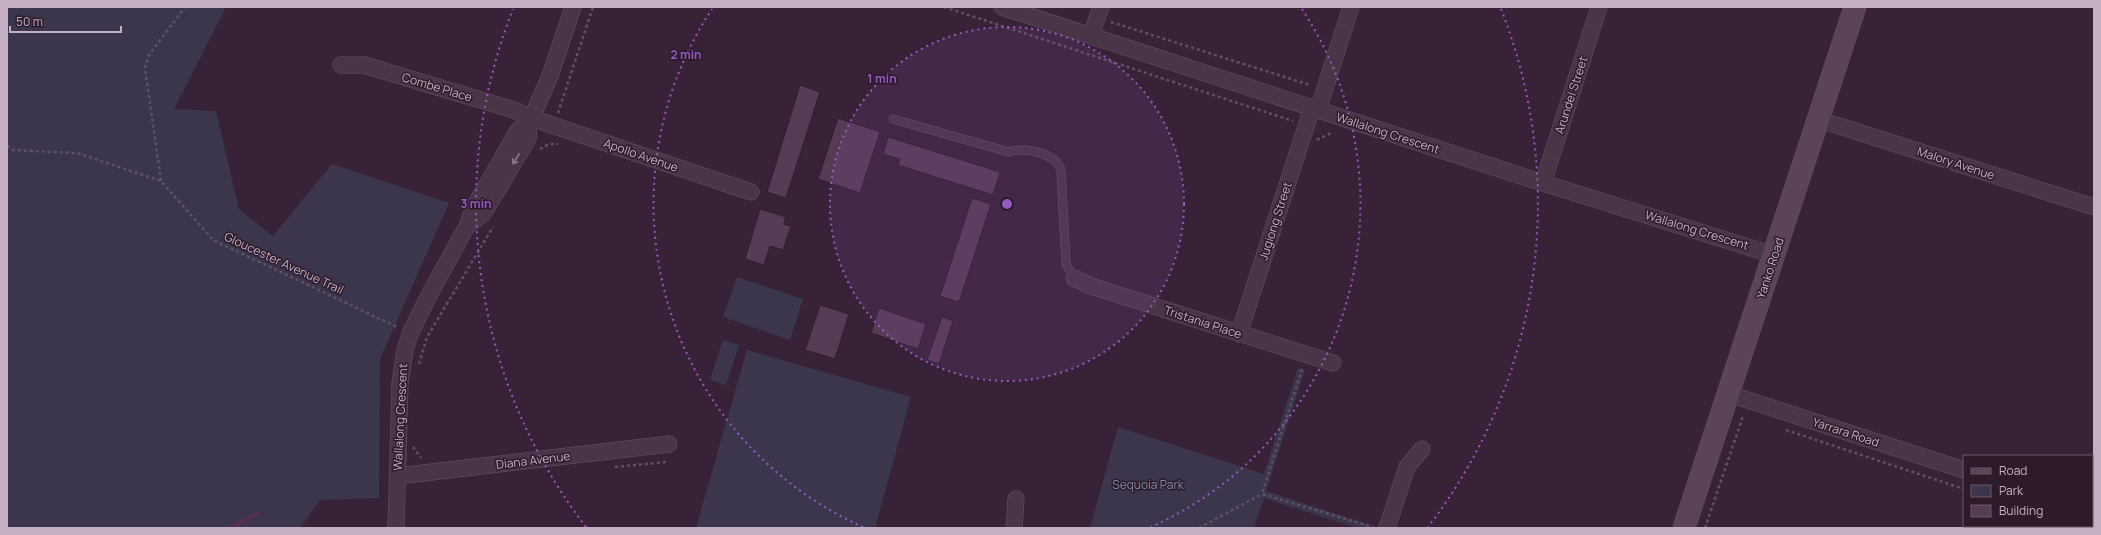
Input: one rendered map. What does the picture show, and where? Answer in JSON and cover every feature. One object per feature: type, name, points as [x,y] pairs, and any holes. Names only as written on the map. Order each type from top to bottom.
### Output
[{"type":"main road","name":"Yanko Road","points":[[1684,528],[1855,7]]},
{"type":"street","name":"Wallalong Crescent","points":[[396,528],[400,383],[405,350],[410,334],[467,226],[474,207],[518,131],[530,121],[550,76],[573,7]]},
{"type":"street","name":"Wallalong Crescent","points":[[1002,7],[1543,183],[1774,255]]},
{"type":"street","name":"Jugiong Street","points":[[1239,334],[1351,7]]},
{"type":"street","name":"Arundel Street","points":[[1543,183],[1600,7]]},
{"type":"street","points":[[1091,35],[1104,14]]},
{"type":"street","name":"Combe Place","points":[[341,65],[364,65],[514,110],[530,121]]},
{"type":"street","name":"Malory Avenue","points":[[1817,119],[2094,207]]},
{"type":"street","name":"Apollo Avenue","points":[[530,121],[752,192]]},
{"type":"street","name":"Tristania Place","points":[[1074,278],[1091,286],[1332,363]]},
{"type":"street","name":"Yarrara Road","points":[[1729,394],[1963,470]]},
{"type":"street","name":"Diana Avenue","points":[[398,476],[669,444]]},
{"type":"street","points":[[1387,528],[1407,467],[1422,449]]},
{"type":"street","points":[[1014,528],[1016,500]]},
{"type":"lane","points":[[893,119],[1009,152],[1021,149],[1051,157],[1058,162],[1061,170],[1066,264],[1074,278]]},
{"type":"path","points":[[161,182],[145,68],[149,55],[185,7]]},
{"type":"path","points":[[558,114],[593,7]]},
{"type":"path","points":[[944,7],[1297,122]]},
{"type":"path","points":[[1104,14],[1314,86]]},
{"type":"path","points":[[538,151],[549,144],[560,144]]},
{"type":"path","name":"Gloucester Avenue Trail","points":[[7,146],[13,150],[77,153],[161,182],[213,240],[410,334]]},
{"type":"path","points":[[419,366],[427,337],[494,225]]},
{"type":"path","points":[[1199,528],[1262,494],[1306,355]]},
{"type":"path","points":[[1705,528],[1742,416],[1750,418]]},
{"type":"path","points":[[1779,428],[1963,490]]},
{"type":"path","points":[[414,440],[413,447],[422,460]]},
{"type":"path","points":[[611,468],[666,462]]},
{"type":"path","points":[[1262,494],[1377,528]]},
{"type":"green space","points":[[7,7],[226,7],[174,109],[216,111],[239,209],[273,236],[332,164],[449,203],[380,359],[379,498],[320,500],[300,528],[7,528]]},
{"type":"green space","points":[[737,277],[803,299],[790,340],[723,317]]},
{"type":"green space","points":[[723,340],[739,345],[726,385],[710,380]]},
{"type":"green space","points":[[747,350],[911,397],[875,528],[696,528]]},
{"type":"green space","name":"Sequoia Park","points":[[1298,368],[1305,370],[1266,491],[1370,525],[1370,528],[1357,528],[1264,498],[1254,528],[1090,528],[1118,427],[1264,474]]},
{"type":"building","points":[[800,85],[820,92],[786,198],[767,192]]},
{"type":"building","points":[[838,118],[880,132],[860,193],[818,179]]},
{"type":"building","points":[[888,137],[1000,172],[993,195],[898,165],[900,159],[883,154]]},
{"type":"building","points":[[972,198],[991,204],[959,302],[940,296]]},
{"type":"building","points":[[760,209],[786,217],[784,224],[791,226],[783,250],[770,246],[764,265],[745,259]]},
{"type":"building","points":[[820,305],[849,314],[835,359],[805,350]]},
{"type":"building","points":[[879,308],[926,324],[918,349],[871,333]]},
{"type":"building","points":[[942,317],[953,321],[939,364],[927,360]]},
{"type":"waterway","points":[[230,528],[258,513]]}]
